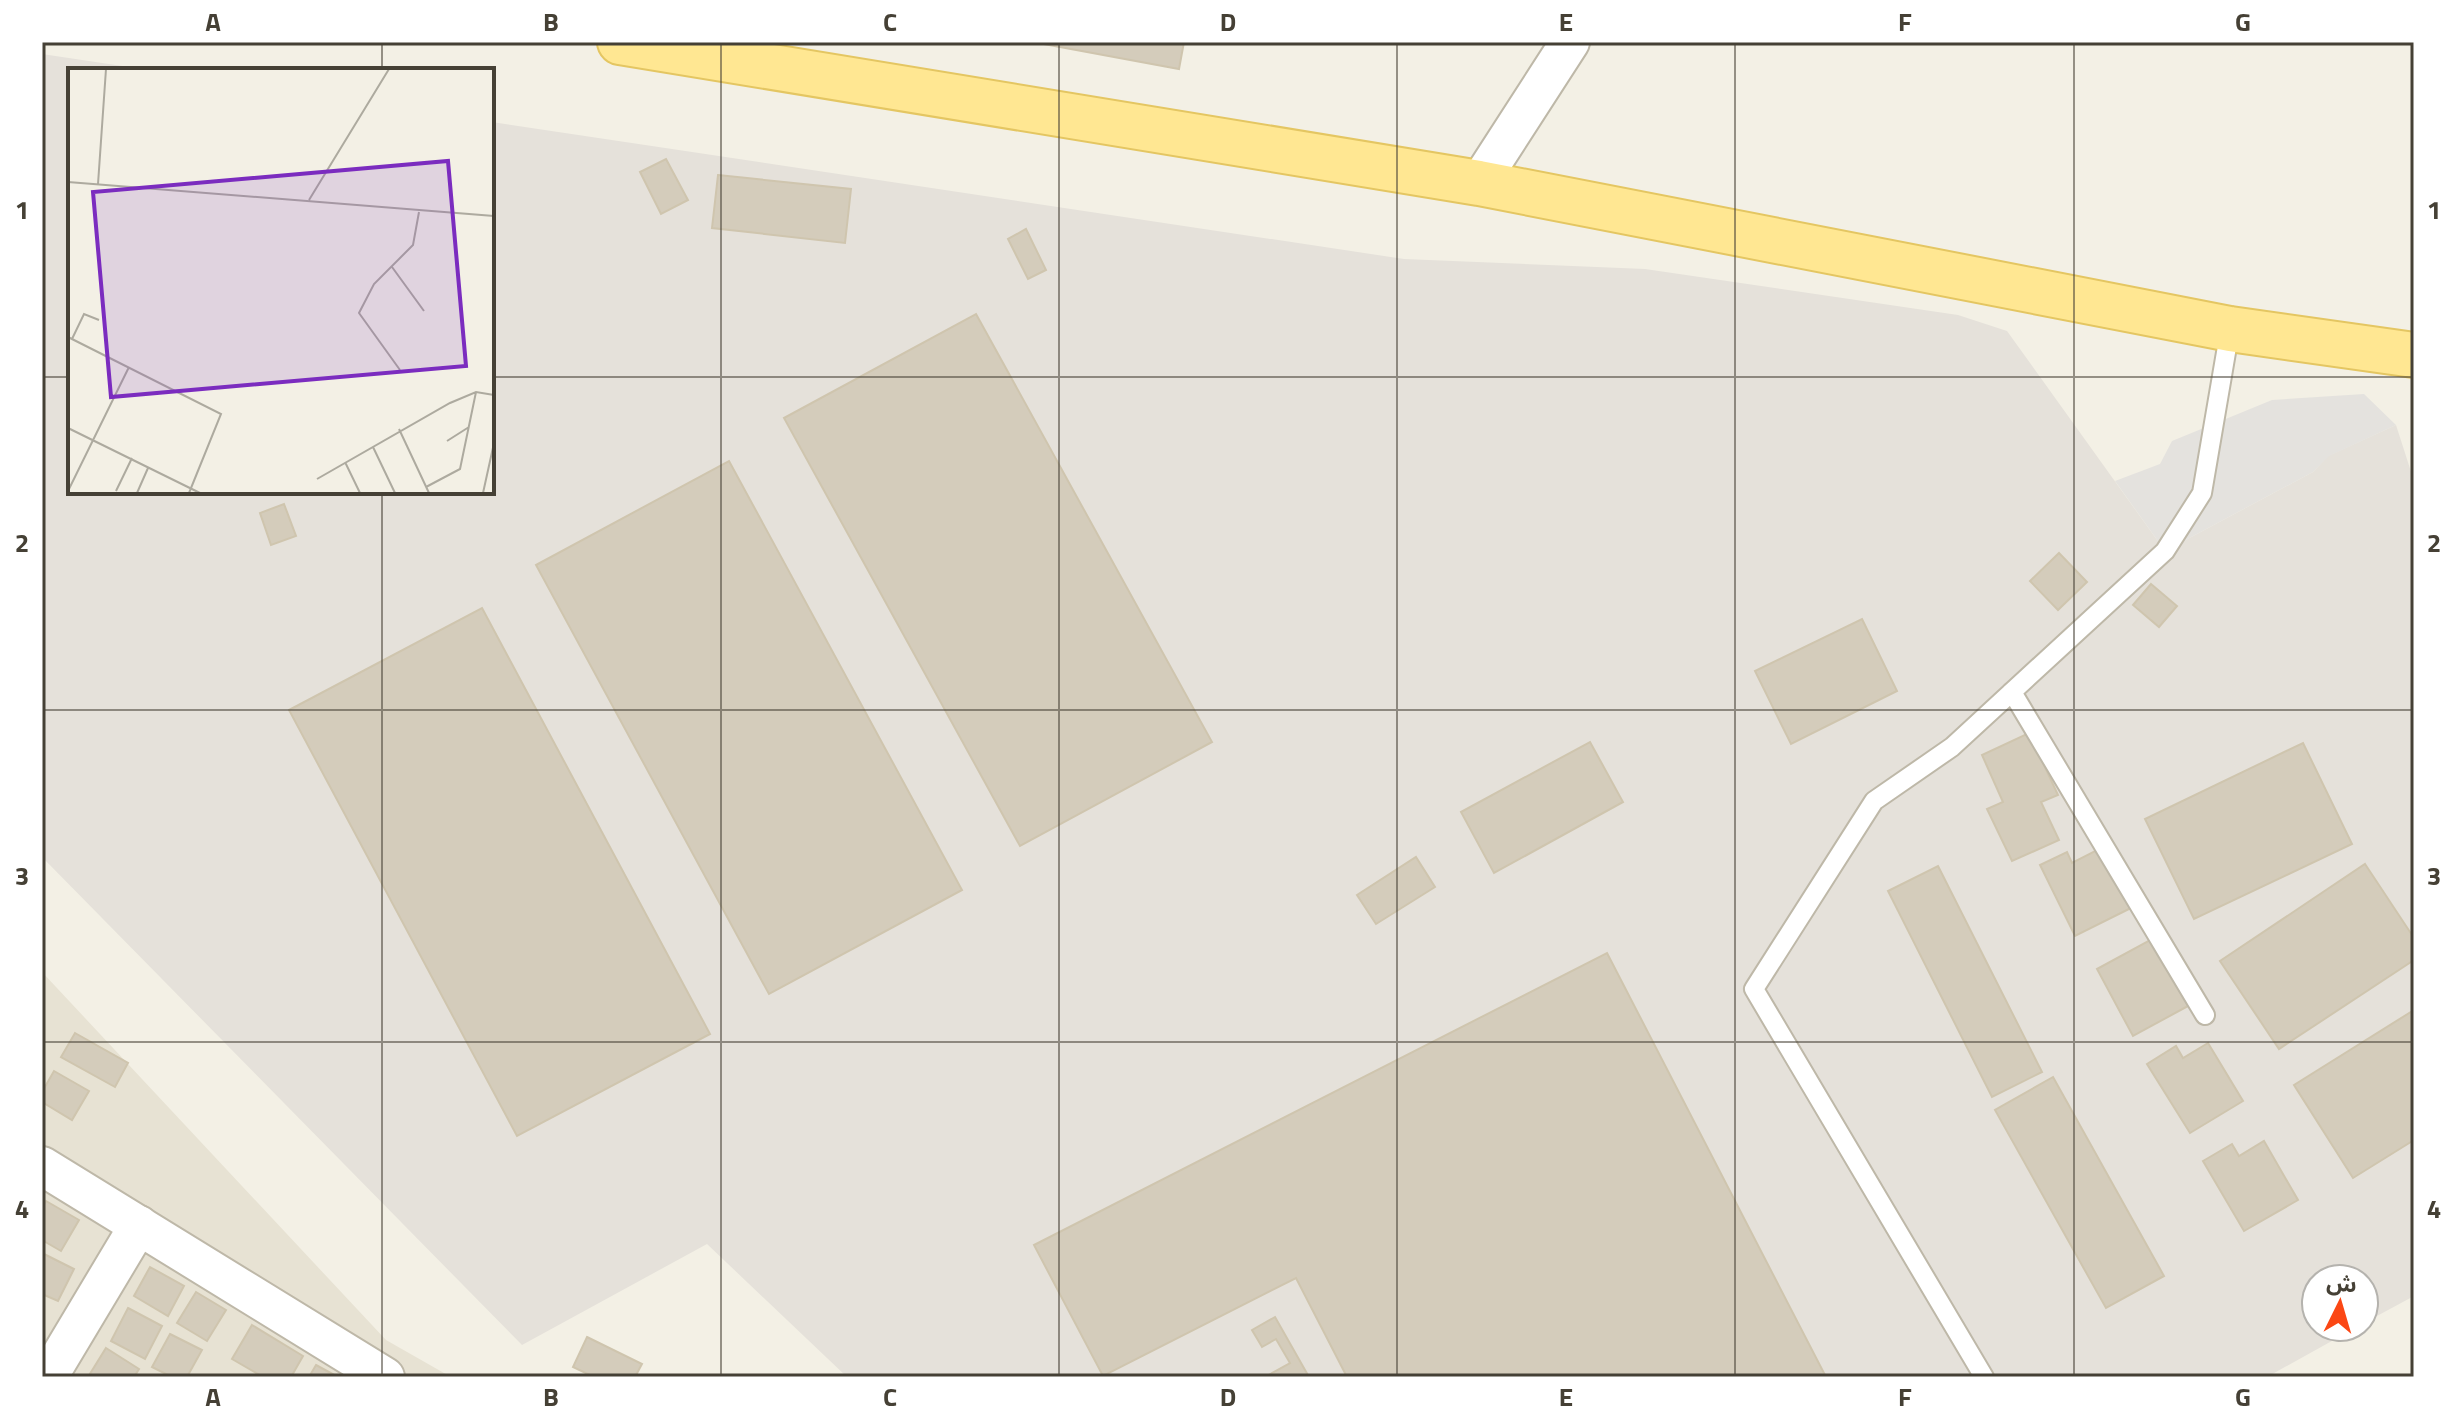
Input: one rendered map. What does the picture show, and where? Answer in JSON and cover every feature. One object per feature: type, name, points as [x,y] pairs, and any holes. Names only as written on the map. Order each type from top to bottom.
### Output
[{"type":"main road","points":[[620,42],[1479,183],[2230,329],[2414,355]]},
{"type":"street","points":[[1479,183],[1570,42]]},
{"type":"street","points":[[42,1166],[385,1377]]},
{"type":"street","points":[[48,1377],[139,1225]]},
{"type":"lane","points":[[1984,1377],[1754,989],[1874,801],[1952,747],[2165,551],[2202,493],[2230,329]]},
{"type":"lane","points":[[2012,692],[2205,1015]]},
{"type":"shaded area","points":[[42,54],[136,68],[68,68],[68,494],[494,494],[494,122],[1404,259],[1645,269],[1958,315],[2007,331],[2165,551],[2313,472],[2328,456],[2396,425],[2414,481],[2414,1296],[2380,1314],[2380,1263],[2300,1263],[2300,1343],[2328,1343],[2267,1377],[847,1377],[707,1244],[522,1345],[42,857]]},
{"type":"shaded area","points":[[2364,394],[2396,425],[2329,456],[2313,472],[2165,551],[2115,481],[2160,464],[2172,441],[2272,400]]},
{"type":"shaded area","points":[[42,972],[386,1340],[451,1377],[42,1377]]},
{"type":"building","points":[[1033,42],[1184,42],[1179,69]]},
{"type":"building","points":[[666,159],[688,200],[661,214],[640,172]]},
{"type":"building","points":[[718,175],[851,189],[845,243],[712,228]]},
{"type":"building","points":[[1026,229],[1046,270],[1028,279],[1008,239]]},
{"type":"building","points":[[976,314],[1212,742],[1020,846],[784,418]]},
{"type":"building","points":[[729,461],[962,890],[769,994],[536,565]]},
{"type":"building","points":[[284,504],[296,536],[271,545],[260,513]]},
{"type":"building","points":[[2059,553],[2087,582],[2058,610],[2030,581]]},
{"type":"building","points":[[2151,584],[2177,606],[2159,627],[2133,605]]},
{"type":"building","points":[[482,608],[710,1034],[517,1136],[289,710]]},
{"type":"building","points":[[1862,619],[1897,691],[1791,744],[1755,671]]},
{"type":"building","points":[[2029,733],[2058,795],[2041,802],[2059,840],[2012,861],[1987,809],[2003,802],[1982,755]]},
{"type":"building","points":[[1590,742],[1623,802],[1494,873],[1461,812]]},
{"type":"building","points":[[2303,743],[2352,844],[2194,919],[2145,819]]},
{"type":"building","points":[[2103,847],[2133,907],[2075,936],[2040,865],[2067,852],[2072,863]]},
{"type":"building","points":[[1416,857],[1435,887],[1376,924],[1357,895]]},
{"type":"building","points":[[2365,864],[2414,938],[2414,960],[2279,1049],[2220,961]]},
{"type":"building","points":[[1938,866],[2042,1072],[1992,1097],[1888,891]]},
{"type":"building","points":[[2152,939],[2188,1006],[2133,1036],[2097,969]]},
{"type":"building","points":[[1607,953],[1826,1377],[1347,1377],[1296,1278],[1103,1376],[1034,1245]]},
{"type":"building","points":[[2414,1010],[2414,1140],[2353,1178],[2294,1085]]},
{"type":"building","points":[[75,1033],[128,1063],[115,1087],[61,1057]]},
{"type":"building","points":[[2208,1043],[2243,1101],[2190,1133],[2147,1064],[2176,1046],[2183,1058]]},
{"type":"building","points":[[54,1071],[89,1091],[72,1120],[42,1102],[42,1092]]},
{"type":"building","points":[[2053,1077],[2164,1276],[2106,1308],[1995,1110]]},
{"type":"building","points":[[2264,1141],[2298,1200],[2244,1231],[2203,1161],[2232,1144],[2239,1156]]},
{"type":"building","points":[[46,1201],[79,1220],[61,1251],[42,1240],[42,1208]]},
{"type":"building","points":[[42,1253],[74,1269],[58,1301],[42,1294]]},
{"type":"building","points":[[150,1267],[184,1286],[168,1316],[134,1296]]},
{"type":"building","points":[[196,1292],[226,1310],[207,1341],[177,1323]]},
{"type":"building","points":[[128,1308],[162,1326],[145,1359],[111,1341]]},
{"type":"building","points":[[1275,1317],[1309,1377],[1265,1377],[1290,1363],[1276,1339],[1262,1347],[1252,1330]]},
{"type":"building","points":[[252,1325],[303,1356],[291,1377],[263,1377],[232,1359]]},
{"type":"building","points":[[170,1334],[202,1350],[187,1377],[172,1377],[152,1367]]},
{"type":"building","points":[[587,1337],[642,1364],[635,1377],[594,1377],[573,1367]]},
{"type":"building","points":[[106,1348],[139,1369],[134,1377],[88,1377]]},
{"type":"building","points":[[316,1365],[338,1377],[309,1377]]}]
